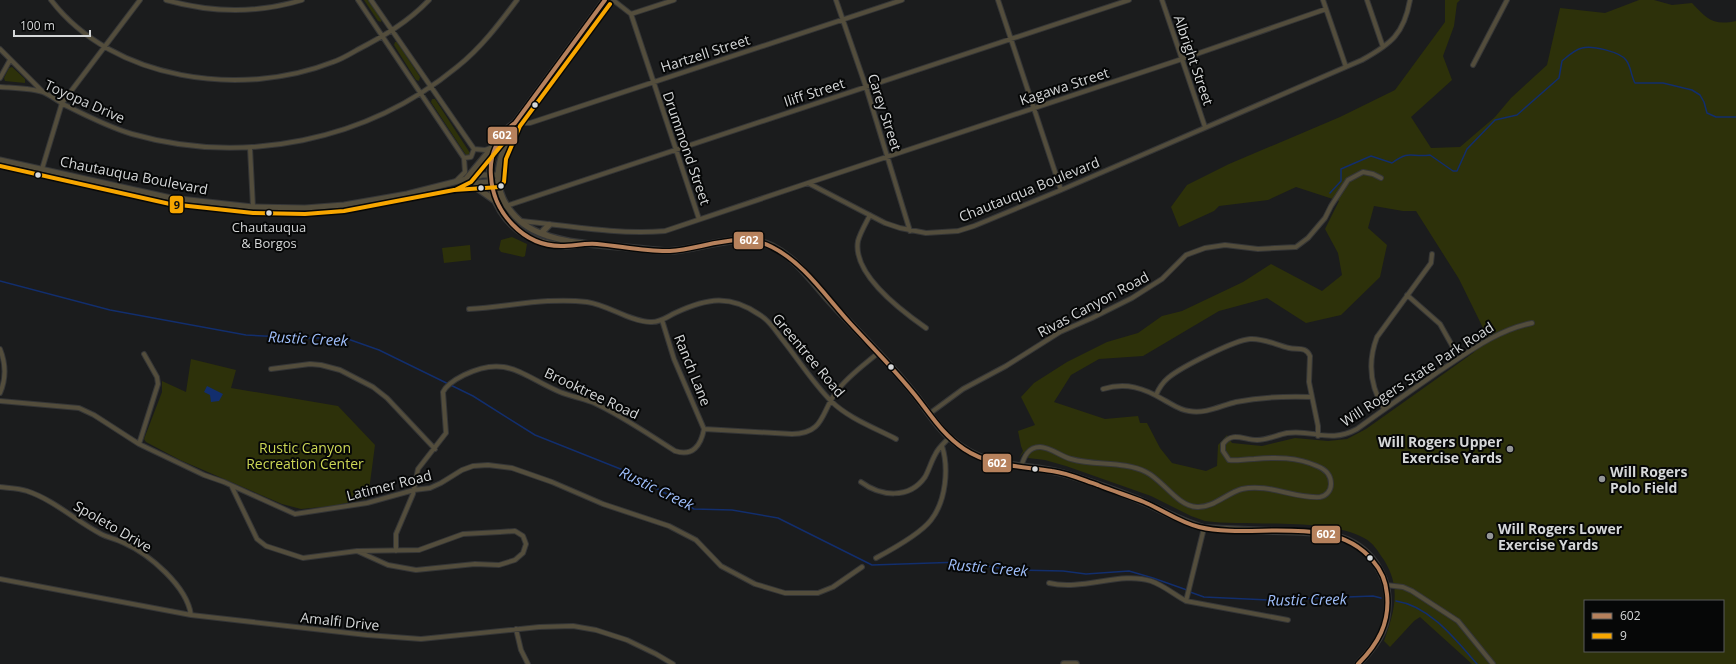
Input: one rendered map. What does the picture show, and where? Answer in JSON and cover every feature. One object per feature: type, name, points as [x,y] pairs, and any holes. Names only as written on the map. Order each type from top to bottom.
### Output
[{"type":"main road","points":[[605,0],[515,123],[500,158],[498,181],[501,196],[506,206],[520,221],[539,233],[582,243],[669,251],[730,240],[758,242],[771,246],[799,266],[915,395],[949,438],[963,448],[980,457],[1002,464],[1054,471],[1069,475],[1144,502],[1185,523],[1204,528],[1333,534],[1352,542],[1366,552],[1377,566],[1386,585],[1388,605],[1384,630],[1378,641],[1358,664]]},
{"type":"main road","points":[[515,123],[505,129],[497,142],[491,160],[490,182],[495,200],[504,217],[517,230],[530,238],[558,246],[573,246],[582,243]]},
{"type":"main road","points":[[495,200],[466,181],[497,142]]},
{"type":"main road","points":[[549,225],[543,231],[544,234],[552,237]]},
{"type":"main road","points":[[1064,664],[1076,664]]},
{"type":"street","points":[[51,0],[66,18],[104,47],[157,69],[184,75],[230,80],[260,79],[298,73],[334,62],[392,31],[429,0]]},
{"type":"street","points":[[42,169],[62,103],[140,0]]},
{"type":"street","points":[[166,0],[203,9],[231,11],[275,7],[302,0]]},
{"type":"street","points":[[358,0],[464,158],[465,172],[453,184]]},
{"type":"street","points":[[371,0],[474,150]]},
{"type":"street","name":"Toyopa Drive","points":[[0,87],[44,92],[62,103],[105,124],[132,134],[188,145],[250,148],[294,142],[334,134],[389,112],[430,88],[473,52],[493,32],[517,0]]},
{"type":"street","points":[[613,0],[631,14],[674,0]]},
{"type":"street","name":"Carey Street","points":[[836,0],[866,87],[910,231]]},
{"type":"street","name":"Hartzell Street","points":[[515,123],[530,123],[902,0]]},
{"type":"street","points":[[998,0],[1061,190]]},
{"type":"street","name":"Iliff Street","points":[[506,206],[1129,0]]},
{"type":"street","name":"Albright Street","points":[[1162,0],[1205,127]]},
{"type":"street","points":[[1323,0],[1346,66]]},
{"type":"street","points":[[1367,0],[1383,47]]},
{"type":"street","name":"Chautauqua Boulevard","points":[[808,183],[885,223],[910,231],[937,233],[958,231],[974,226],[1061,190],[1362,60],[1383,47],[1402,28],[1407,17],[1410,0]]},
{"type":"street","points":[[1473,64],[1507,0]]},
{"type":"street","name":"Kagawa Street","points":[[808,183],[1182,59],[1326,9]]},
{"type":"street","name":"Drummond Street","points":[[631,14],[699,219]]},
{"type":"street","points":[[0,49],[44,92]]},
{"type":"street","points":[[0,78],[10,60]]},
{"type":"street","points":[[250,148],[253,207]]},
{"type":"street","points":[[474,150],[485,150],[491,148]]},
{"type":"street","points":[[464,158],[471,157],[474,150]]},
{"type":"street","name":"Chautauqua Boulevard","points":[[0,160],[171,198],[253,207],[305,208],[344,205],[377,200],[490,175],[498,175]]},
{"type":"street","name":"Rivas Canyon Road","points":[[929,414],[963,389],[1006,366],[1060,332],[1132,298],[1162,279],[1186,255],[1205,248],[1225,245],[1258,249],[1296,247],[1308,238],[1325,218],[1342,187],[1348,180],[1362,172],[1373,174],[1381,178]]},
{"type":"street","name":"Chautauqua Boulevard","points":[[466,181],[498,181]]},
{"type":"street","points":[[520,221],[549,225],[652,232],[674,229],[699,219],[808,183]]},
{"type":"street","points":[[870,215],[858,240],[858,250],[865,268],[882,294],[926,328]]},
{"type":"street","points":[[1384,409],[1372,382],[1371,356],[1377,337],[1431,263],[1432,254]]},
{"type":"street","points":[[1407,295],[1440,324],[1454,348]]},
{"type":"street","name":"Greentree Road","points":[[469,309],[554,300],[571,301],[598,304],[645,322],[651,322],[662,320],[695,304],[711,301],[732,301],[747,306],[769,321],[831,400],[839,408],[896,439]]},
{"type":"street","name":"Ranch Lane","points":[[662,320],[676,364],[704,429]]},
{"type":"street","name":"Will Rogers State Park Road","points":[[1021,467],[1024,456],[1032,449],[1041,447],[1070,459],[1091,464],[1134,467],[1147,472],[1182,501],[1190,506],[1199,508],[1212,504],[1232,493],[1250,488],[1264,488],[1320,497],[1329,492],[1331,485],[1330,476],[1321,468],[1308,462],[1290,458],[1270,457],[1235,461],[1229,460],[1223,451],[1223,444],[1231,437],[1257,440],[1291,433],[1318,436],[1341,436],[1357,429],[1384,409],[1502,332],[1516,326],[1532,323]]},
{"type":"street","points":[[1156,395],[1164,381],[1175,373],[1237,341],[1257,338],[1292,349],[1303,349],[1308,352],[1312,397],[1318,426],[1318,436]]},
{"type":"street","points":[[0,349],[4,362],[5,377],[0,393]]},
{"type":"street","points":[[704,429],[792,434],[806,433],[812,430],[820,422],[831,400],[845,382],[878,353]]},
{"type":"street","points":[[139,444],[158,384],[157,377],[144,354]]},
{"type":"street","points":[[271,369],[310,364],[340,370],[373,387],[387,398],[435,449]]},
{"type":"street","name":"Brooktree Road","points":[[396,551],[396,534],[414,490],[418,469],[446,433],[443,397],[447,386],[483,367],[491,365],[519,370],[559,392],[590,402],[604,409],[642,429],[676,451],[683,453],[691,452],[697,448],[701,442],[704,429]]},
{"type":"street","points":[[1103,389],[1114,385],[1129,386],[1156,395],[1182,409],[1198,412],[1236,402],[1270,397],[1312,397]]},
{"type":"street","name":"Latimer Road","points":[[0,401],[79,408],[94,415],[139,444],[295,514],[367,503],[414,490],[430,488],[462,470],[473,466],[512,468],[552,482],[603,504],[669,526],[696,540],[726,568],[755,584],[785,593],[818,593],[833,587],[862,567]]},
{"type":"street","points":[[861,482],[870,489],[887,494],[901,493],[912,490],[924,478],[936,452],[949,438]]},
{"type":"street","points":[[876,558],[902,542],[931,520],[938,507],[944,484],[946,462],[942,446]]},
{"type":"street","name":"Spoleto Drive","points":[[0,486],[27,490],[63,509],[101,534],[125,543],[145,555],[161,568],[176,585],[186,599],[191,615]]},
{"type":"street","points":[[232,486],[257,539],[266,546],[303,558],[357,551],[420,550],[463,534],[515,531],[523,536],[526,544],[523,553],[514,560],[499,565],[475,564],[416,570],[388,565],[357,551]]},
{"type":"street","points":[[1186,601],[1204,528]]},
{"type":"street","points":[[1049,583],[1061,586],[1076,586],[1130,578],[1151,581],[1186,601],[1288,620]]},
{"type":"street","name":"Amalfi Drive","points":[[0,579],[191,615],[414,639],[565,626],[596,630],[627,640],[673,664]]},
{"type":"street","points":[[1386,585],[1408,589],[1458,621],[1493,664]]},
{"type":"street","points":[[516,630],[521,650],[528,664]]},
{"type":"green space","points":[[364,0],[369,0],[382,19],[381,22],[378,21]]},
{"type":"green space","points":[[1445,0],[1460,0],[1457,3],[1454,26],[1443,56],[1452,80],[1411,117],[1431,148],[1460,147],[1495,117],[1511,98],[1547,65],[1560,8],[1605,13],[1639,0],[1654,0],[1672,5],[1692,3],[1711,20],[1722,23],[1736,21],[1736,664],[1472,664],[1420,617],[1414,621],[1390,647],[1384,641],[1393,610],[1395,591],[1393,581],[1384,560],[1373,545],[1364,538],[1348,531],[1329,527],[1205,521],[1191,516],[1151,496],[1066,466],[1045,460],[1028,458],[1024,452],[1019,458],[1023,451],[1018,431],[1035,425],[1021,397],[1034,383],[1067,362],[1107,342],[1138,333],[1162,316],[1182,311],[1243,282],[1271,264],[1322,291],[1342,275],[1338,253],[1325,229],[1339,201],[1296,187],[1268,200],[1219,206],[1214,211],[1179,227],[1171,207],[1187,185],[1229,164],[1340,117],[1395,90],[1445,22]],"holes":[[[1374,206],[1403,211],[1416,211],[1459,279],[1486,334],[1485,340],[1473,353],[1366,429],[1347,439],[1328,441],[1295,438],[1262,446],[1232,443],[1227,435],[1218,445],[1217,466],[1206,471],[1172,463],[1160,448],[1147,423],[1140,423],[1138,416],[1105,419],[1054,402],[1071,375],[1099,359],[1143,356],[1219,311],[1267,298],[1306,323],[1341,315],[1380,277],[1387,245],[1368,228]]]},
{"type":"green space","points":[[395,42],[397,42],[420,77],[419,81],[416,80],[394,45]]},
{"type":"green space","points":[[12,67],[25,79],[25,83],[5,81],[4,78],[9,68]]},
{"type":"green space","points":[[432,99],[435,99],[470,153],[469,156],[466,155],[431,102]]},
{"type":"green space","points":[[512,237],[527,244],[525,256],[523,257],[501,252],[499,249],[501,240]]},
{"type":"green space","points":[[470,245],[471,260],[444,263],[442,248]]},
{"type":"green space","name":"Rustic Canyon Recreation Center","points":[[191,359],[236,370],[231,388],[338,406],[375,445],[368,498],[333,506],[301,509],[282,504],[180,460],[146,442],[144,439],[162,392],[162,381],[186,392]]},
{"type":"water","points":[[207,386],[223,394],[219,401],[211,402],[210,395],[204,392]]},
{"type":"waterway","points":[[1330,193],[1341,181],[1341,169],[1371,156],[1392,163],[1407,155],[1430,155],[1453,171],[1457,171],[1467,149],[1495,120],[1517,115],[1559,78],[1562,61],[1579,49],[1587,47],[1599,48],[1623,57],[1629,65],[1635,83],[1663,83],[1692,90],[1700,95],[1707,113],[1716,117],[1736,117]]},
{"type":"waterway","name":"Rustic Creek","points":[[0,281],[110,310],[246,335],[303,338],[345,338],[379,350],[473,396],[535,435],[623,470],[694,509],[732,510],[778,518],[872,565],[962,562],[1011,570],[1063,571],[1086,574],[1129,571],[1187,590]]},
{"type":"waterway","name":"Rustic Creek","points":[[1190,592],[1204,597],[1269,600],[1373,596],[1381,598]]},
{"type":"waterway","name":"Rustic Creek","points":[[1396,601],[1408,604],[1431,617],[1451,635],[1477,664]]},
{"type":"transit line","name":"602","points":[[605,0],[515,123],[504,133],[493,153],[491,168],[493,189],[497,202],[512,224],[534,240],[561,246],[597,244],[643,250],[670,251],[683,250],[734,240],[760,242],[784,254],[804,271],[900,377],[943,431],[956,443],[974,455],[996,463],[1070,475],[1144,502],[1185,522],[1199,527],[1243,531],[1292,530],[1315,532],[1337,537],[1357,546],[1373,561],[1381,572],[1386,585],[1387,594],[1387,614],[1381,632],[1377,641],[1358,664]]},
{"type":"transit line","name":"9","points":[[0,166],[170,204],[253,213],[305,214],[344,211],[454,190],[500,187],[504,182],[506,159],[520,126],[610,4]]},
{"type":"transit line","name":"9","points":[[455,190],[471,182],[509,136]]},
{"type":"place","name":"Chautauqua & Borgos","points":[[269,213]]},
{"type":"place","name":"Will Rogers Upper Exercise Yards","points":[[1510,449]]},
{"type":"place","name":"Will Rogers Polo Field","points":[[1602,479]]},
{"type":"place","name":"Will Rogers Lower Exercise Yards","points":[[1490,536]]}]
